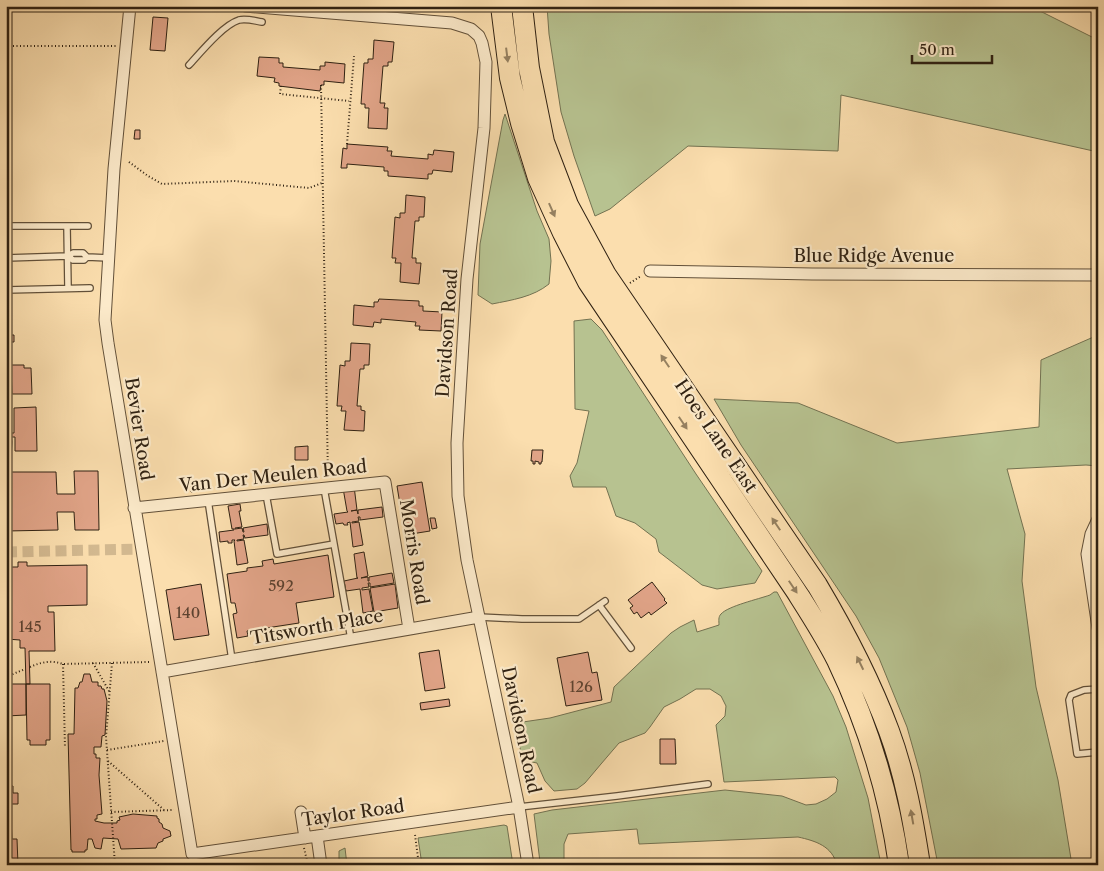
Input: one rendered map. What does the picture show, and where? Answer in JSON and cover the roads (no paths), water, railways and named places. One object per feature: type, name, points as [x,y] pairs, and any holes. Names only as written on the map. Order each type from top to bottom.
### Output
[{"type":"highway","name":"Hoes Lane East","points":[[502,6],[510,78],[521,122],[538,178],[563,233],[588,282],[796,591],[832,652],[855,700],[875,758],[890,810],[899,865]]},
{"type":"highway","name":"Hoes Lane East","points":[[522,6],[529,68],[544,142],[568,205],[606,275],[817,585],[861,663],[890,733],[910,807],[920,865]]},
{"type":"street","name":"Bevier Road","points":[[130,6],[114,169],[106,327],[134,508],[192,854]]},
{"type":"street","name":"Davidson Road","points":[[245,6],[452,23],[471,29],[479,36],[482,43],[486,62],[484,128],[467,280],[457,443],[458,496],[467,560],[519,807],[528,865]]},
{"type":"street","name":"Blue Ridge Avenue","points":[[650,271],[812,274],[1098,275]]},
{"type":"street","name":"Van Der Meulen Road","points":[[134,508],[385,482]]},
{"type":"street","name":"Morris Road","points":[[385,482],[409,629]]},
{"type":"street","points":[[1098,518],[1091,534],[1087,554],[1098,628]]},
{"type":"street","name":"Titsworth Place","points":[[162,672],[479,617]]},
{"type":"street","name":"Taylor Road","points":[[192,854],[519,807]]},
{"type":"street","points":[[301,812],[308,838],[321,865]]},
{"type":"lane","points":[[189,65],[227,26],[239,20],[262,22]]},
{"type":"lane","points":[[6,226],[88,226]]},
{"type":"lane","points":[[67,226],[68,288]]},
{"type":"lane","points":[[6,258],[68,256],[73,260],[84,260],[87,257],[109,258]]},
{"type":"lane","points":[[6,290],[90,288]]},
{"type":"lane","points":[[326,488],[351,639]]},
{"type":"lane","points":[[266,494],[277,554],[334,544]]},
{"type":"lane","points":[[208,500],[232,660]]},
{"type":"lane","points":[[479,617],[580,619],[605,601]]},
{"type":"lane","points":[[599,605],[631,648]]},
{"type":"lane","points":[[1098,688],[1071,694],[1069,700],[1077,754],[1098,752]]},
{"type":"lane","points":[[519,807],[708,784]]},
{"type":"tunnel","points":[[6,552],[141,549]]}]
